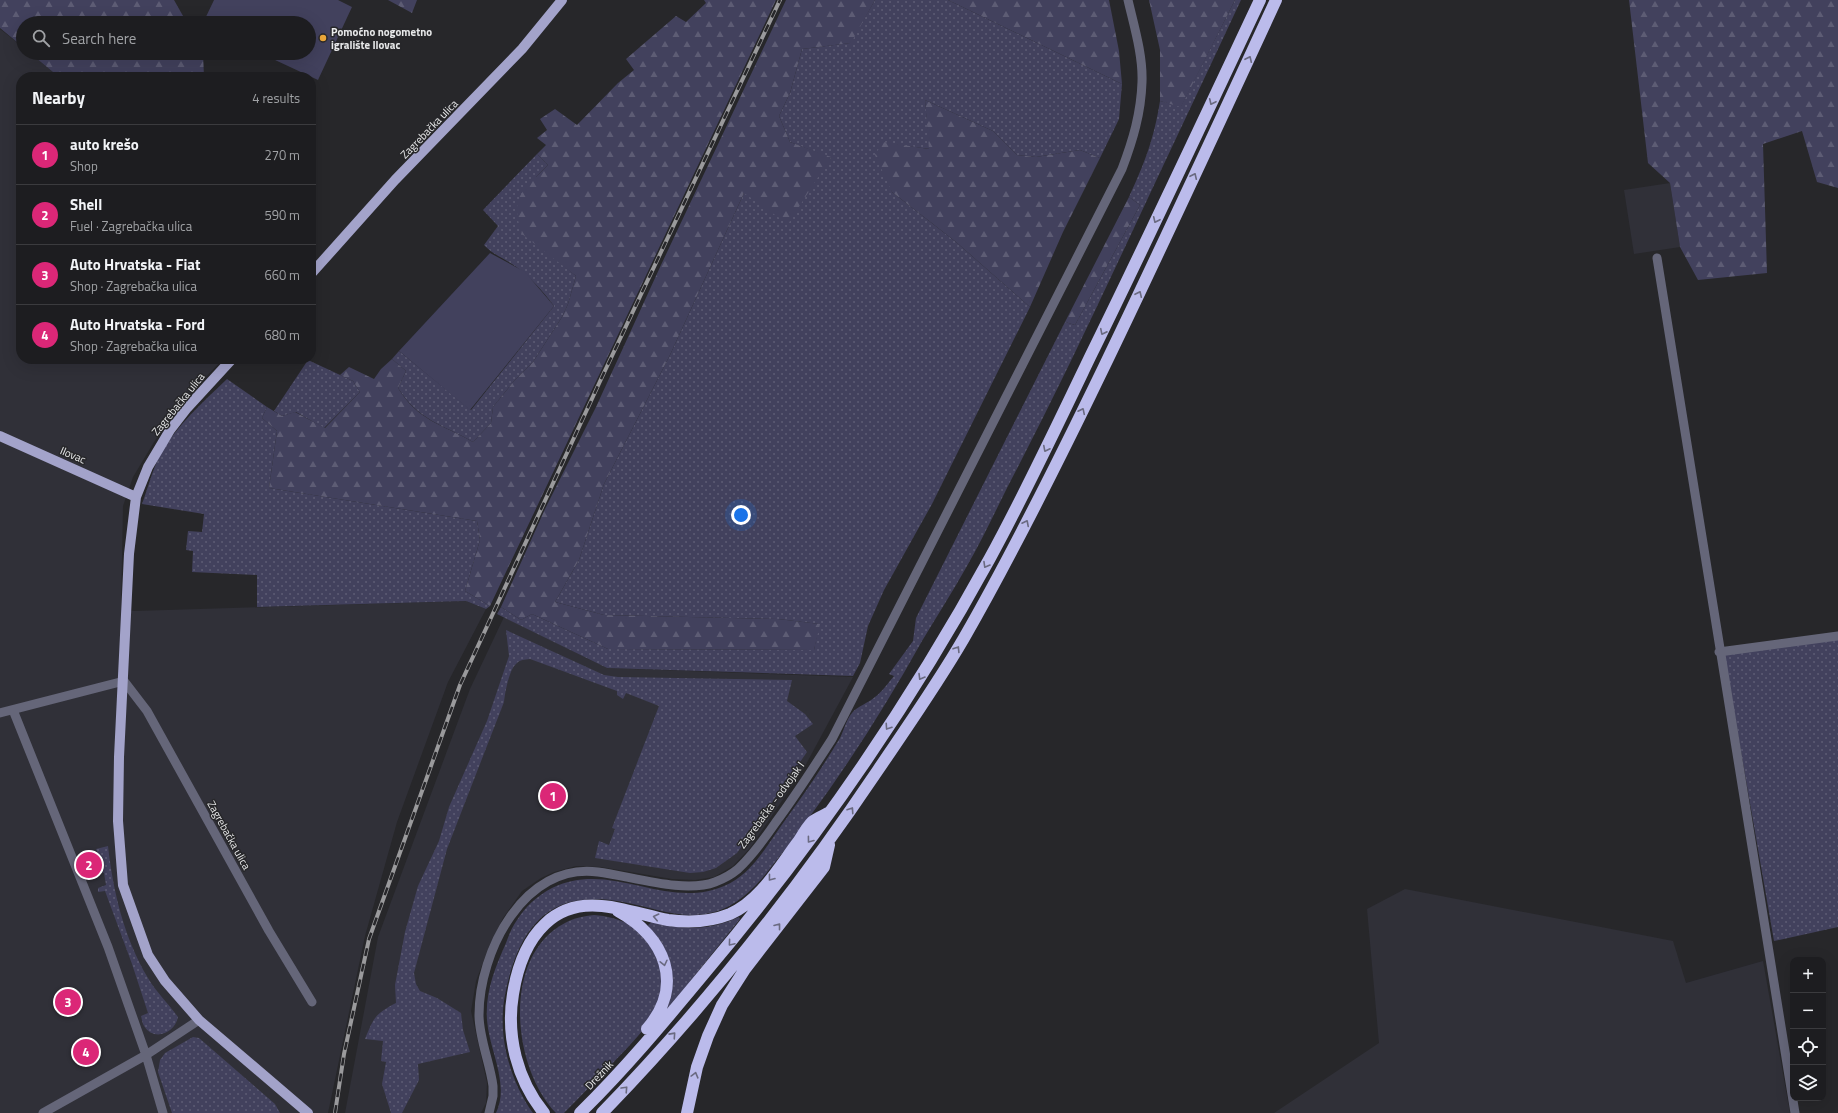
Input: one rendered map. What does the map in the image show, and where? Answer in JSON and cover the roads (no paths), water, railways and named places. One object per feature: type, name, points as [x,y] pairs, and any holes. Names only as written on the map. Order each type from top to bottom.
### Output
[{"type":"highway","name":"Drežnik","points":[[580,1113],[636,1054],[776,887],[834,809],[910,694],[991,556],[1109,320],[1260,0]]},
{"type":"highway","points":[[602,1113],[702,1002],[752,942],[829,842],[921,706],[963,640],[1066,446],[1130,314],[1276,0]]},
{"type":"highway","points":[[544,1113],[527,1087],[516,1062],[511,1026],[511,1009],[516,978],[524,955],[533,937],[548,921],[556,915],[575,907],[594,905],[669,920],[687,922],[704,922],[733,913],[758,893],[812,822],[834,809]]},
{"type":"highway","points":[[687,1113],[697,1067],[708,1036],[722,1005],[745,969],[824,867],[829,842]]},
{"type":"highway","points":[[610,907],[635,922],[646,932],[656,944],[663,957],[666,970],[668,982],[660,1011],[638,1041],[636,1054]]},
{"type":"main road","name":"Zagrebačka ulica","points":[[316,268],[395,180],[522,49],[562,0]]},
{"type":"main road","name":"Zagrebačka ulica","points":[[227,364],[187,408],[170,430],[148,467],[136,497],[129,554],[124,681],[119,757],[118,821],[123,885],[148,955],[165,981],[199,1020],[308,1113]]},
{"type":"main road","name":"Ilovac","points":[[0,436],[136,497]]},
{"type":"street","name":"Zagrebačka - odvojak I","points":[[489,1113],[493,1096],[493,1086],[479,1023],[481,987],[487,965],[497,943],[506,924],[521,901],[534,889],[548,881],[564,874],[580,871],[597,872],[687,886],[714,882],[731,874],[754,852],[798,792],[832,738],[1122,169],[1134,136],[1142,81],[1138,43],[1128,0]]},
{"type":"street","points":[[1657,258],[1719,652],[1795,1113]]},
{"type":"street","points":[[1719,652],[1838,636]]},
{"type":"street","points":[[0,713],[124,681]]},
{"type":"street","name":"Zagrebačka ulica","points":[[124,681],[147,712],[269,931],[312,1002]]},
{"type":"street","points":[[13,710],[108,948],[146,1055],[163,1113]]},
{"type":"street","points":[[43,1113],[146,1055],[199,1020]]},
{"type":"railway","points":[[335,1113],[344,1054],[369,939],[460,685],[602,377],[780,0]]},
{"type":"place","name":"Pomoćno nogometno igralište Ilovac","points":[[323,38]]},
{"type":"place","name":"auto krešo","points":[[553,796]]},
{"type":"place","name":"Shell","points":[[89,865]]},
{"type":"place","name":"Auto Hrvatska - Fiat","points":[[68,1002]]},
{"type":"place","name":"Auto Hrvatska - Ford","points":[[86,1052]]}]
